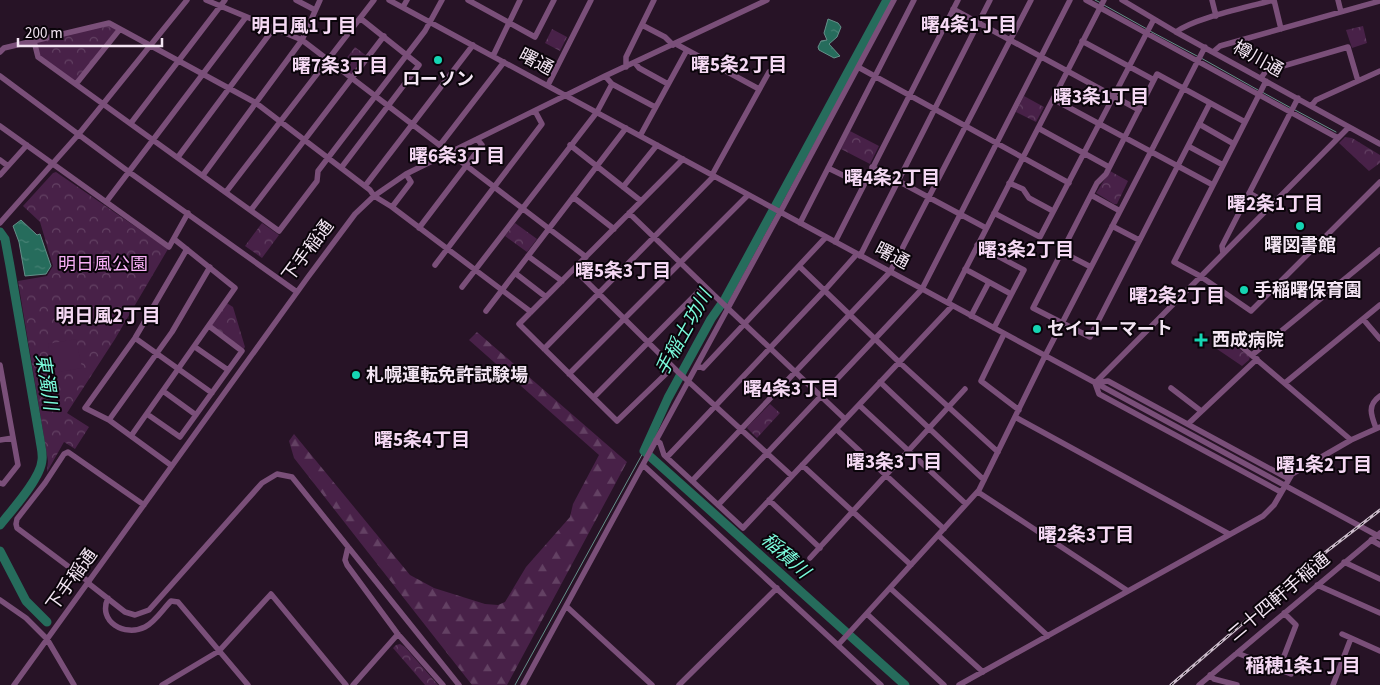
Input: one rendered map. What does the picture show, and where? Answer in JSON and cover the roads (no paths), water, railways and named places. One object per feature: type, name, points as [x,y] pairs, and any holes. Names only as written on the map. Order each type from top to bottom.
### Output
[{"type":"street","points":[[0,223],[78,134],[187,0]]},
{"type":"street","points":[[206,0],[302,40],[586,257]]},
{"type":"street","points":[[131,123],[225,0]]},
{"type":"street","points":[[296,0],[315,10]]},
{"type":"street","points":[[202,175],[302,40],[320,0]]},
{"type":"street","points":[[226,192],[374,0]]},
{"type":"street","name":"曙通","points":[[389,0],[1380,537]]},
{"type":"street","points":[[403,7],[407,0]]},
{"type":"street","points":[[34,41],[38,57],[279,231],[317,181],[318,171],[376,97],[430,22],[442,0]]},
{"type":"street","points":[[468,0],[535,37],[554,0]]},
{"type":"street","points":[[483,8],[486,0]]},
{"type":"street","points":[[492,56],[520,0]]},
{"type":"street","points":[[548,85],[591,0]]},
{"type":"street","points":[[626,67],[626,57],[654,0]]},
{"type":"street","name":"下手稲通","points":[[14,685],[297,292],[355,214],[374,196],[406,174],[448,152],[767,0]]},
{"type":"street","points":[[523,685],[656,441],[687,380],[697,366],[726,307],[894,0]]},
{"type":"street","points":[[800,223],[914,0]]},
{"type":"street","points":[[835,242],[958,0]]},
{"type":"street","points":[[667,457],[858,255],[990,0]]},
{"type":"street","points":[[692,481],[890,272],[1031,0]]},
{"type":"street","points":[[718,505],[922,289],[1070,0]]},
{"type":"street","points":[[1086,0],[1102,4],[1292,110],[1338,138]]},
{"type":"street","name":"樽川通","points":[[1122,0],[1176,32],[1380,144]]},
{"type":"street","points":[[1212,0],[1216,16]]},
{"type":"street","points":[[1176,32],[1183,27],[1216,16],[1274,0],[1281,29]]},
{"type":"street","points":[[1338,0],[1341,12]]},
{"type":"street","points":[[1213,52],[1220,46],[1380,1]]},
{"type":"street","points":[[656,441],[660,443],[664,455],[743,528],[900,362],[950,304],[977,245],[1102,4]]},
{"type":"street","points":[[953,8],[1139,110]]},
{"type":"street","points":[[106,202],[246,16]]},
{"type":"street","points":[[341,168],[419,65],[360,18]]},
{"type":"street","points":[[994,213],[1040,237],[1154,19]]},
{"type":"street","points":[[0,52],[4,48],[109,23],[256,104],[366,186],[374,196],[392,207],[531,312]]},
{"type":"street","points":[[642,25],[759,89]]},
{"type":"street","points":[[178,157],[274,28]]},
{"type":"street","points":[[76,84],[120,29]]},
{"type":"street","points":[[251,210],[384,36]]},
{"type":"street","points":[[1082,41],[1154,80]]},
{"type":"street","points":[[366,186],[474,45]]},
{"type":"street","points":[[838,645],[978,492],[1045,356],[1204,47]]},
{"type":"street","points":[[1358,81],[1348,47],[1266,72],[1260,92],[1174,262],[1200,276],[1251,311],[1380,182]]},
{"type":"street","points":[[640,136],[687,50]]},
{"type":"street","points":[[440,146],[504,62]]},
{"type":"street","points":[[635,63],[639,68],[668,84]]},
{"type":"street","points":[[858,67],[1069,183]]},
{"type":"street","points":[[544,349],[713,175],[768,72]]},
{"type":"street","points":[[1311,106],[1316,100],[1380,72]]},
{"type":"street","points":[[1210,103],[1090,337],[1033,308],[1097,183],[1106,174],[1157,74],[1245,122]]},
{"type":"street","points":[[0,76],[129,172],[297,292]]},
{"type":"street","points":[[605,76],[612,84],[655,107]]},
{"type":"street","points":[[462,287],[597,112],[612,84]]},
{"type":"street","points":[[1053,98],[1213,185]]},
{"type":"street","points":[[1223,253],[1222,246],[1298,98]]},
{"type":"street","points":[[434,265],[542,124],[535,111]]},
{"type":"street","points":[[1199,124],[1234,144]]},
{"type":"street","points":[[0,126],[169,248],[188,214]]},
{"type":"street","points":[[1095,383],[1349,127]]},
{"type":"street","points":[[486,311],[626,128]]},
{"type":"street","points":[[1038,128],[1109,167]]},
{"type":"street","points":[[419,228],[482,145],[477,139]]},
{"type":"street","points":[[0,175],[27,145]]},
{"type":"street","points":[[623,187],[657,145]]},
{"type":"street","points":[[570,146],[641,201]]},
{"type":"street","points":[[1188,146],[1223,165]]},
{"type":"street","points":[[675,369],[618,421],[519,324],[683,159]]},
{"type":"street","points":[[0,160],[8,166]]},
{"type":"street","points":[[872,167],[986,228]]},
{"type":"street","points":[[828,168],[863,185]]},
{"type":"street","points":[[392,207],[411,182],[406,174]]},
{"type":"street","points":[[1010,183],[1023,189],[1029,198],[1053,211]]},
{"type":"street","points":[[1249,193],[1271,205]]},
{"type":"street","points":[[569,374],[748,194]]},
{"type":"street","points":[[1091,195],[1120,210]]},
{"type":"street","points":[[573,197],[614,229]]},
{"type":"street","points":[[629,213],[716,298],[846,419]]},
{"type":"street","points":[[1112,226],[1139,240]]},
{"type":"street","points":[[697,366],[703,368],[826,237]]},
{"type":"street","points":[[131,436],[235,288],[174,239]]},
{"type":"street","points":[[977,245],[1024,270],[994,328]]},
{"type":"street","points":[[172,466],[109,420],[85,408],[136,338],[187,250]]},
{"type":"street","points":[[1188,424],[1255,357],[1380,250]]},
{"type":"street","points":[[1062,252],[1091,267]]},
{"type":"street","points":[[528,256],[562,282]]},
{"type":"street","points":[[799,266],[849,315],[998,452]]},
{"type":"street","points":[[109,420],[172,332],[210,267]]},
{"type":"street","points":[[574,269],[675,369],[792,476]]},
{"type":"street","points":[[965,269],[1011,294]]},
{"type":"street","points":[[515,273],[546,297]]},
{"type":"street","points":[[971,316],[989,282]]},
{"type":"street","points":[[594,397],[704,286]]},
{"type":"street","points":[[1285,383],[1380,305]]},
{"type":"street","points":[[1363,319],[1380,339]]},
{"type":"street","points":[[148,414],[180,437],[242,351],[209,326]]},
{"type":"street","points":[[1004,334],[981,381],[1018,410]]},
{"type":"street","points":[[1230,336],[1351,440]]},
{"type":"street","points":[[136,338],[212,393]]},
{"type":"street","points":[[194,347],[228,370]]},
{"type":"street","points":[[0,365],[18,465],[3,484],[0,483]]},
{"type":"street","points":[[1095,383],[1108,381],[1289,479]]},
{"type":"street","points":[[880,382],[984,480]]},
{"type":"street","points":[[1095,383],[1099,394],[1281,492]]},
{"type":"street","points":[[1171,388],[1201,411]]},
{"type":"street","points":[[810,558],[965,389]]},
{"type":"street","points":[[163,391],[196,415]]},
{"type":"street","points":[[959,685],[1267,513],[1292,474],[1351,440],[1378,427],[1370,412],[1374,400],[1380,396]]},
{"type":"street","points":[[858,405],[966,504]]},
{"type":"street","points":[[1015,417],[1229,534]]},
{"type":"street","points":[[836,429],[944,529]]},
{"type":"street","points":[[0,440],[13,438]]},
{"type":"street","points":[[144,505],[68,452],[64,454],[16,524],[17,528],[108,598],[130,614],[135,615],[149,610],[262,483],[277,474],[292,477],[458,685]]},
{"type":"street","points":[[643,465],[882,685]]},
{"type":"street","points":[[802,465],[911,565]]},
{"type":"street","points":[[978,492],[1128,591]]},
{"type":"street","points":[[770,500],[820,548]]},
{"type":"street","name":"二十四軒手稲通","points":[[1199,685],[1380,533]]},
{"type":"street","points":[[938,535],[1048,636]]},
{"type":"street","points":[[1371,540],[1380,545]]},
{"type":"street","points":[[348,548],[347,565],[398,634],[443,685]]},
{"type":"street","points":[[1344,562],[1380,579]]},
{"type":"street","points":[[1318,585],[1380,613]]},
{"type":"street","points":[[680,685],[777,588]]},
{"type":"street","points":[[890,588],[983,672]]},
{"type":"street","points":[[162,685],[219,651],[271,594],[346,685]]},
{"type":"street","points":[[108,598],[105,608],[107,617],[114,625],[124,630],[145,627],[171,601],[180,604],[248,685]]},
{"type":"street","points":[[0,600],[26,618],[47,639],[74,685]]},
{"type":"street","points":[[566,606],[652,685]]},
{"type":"street","points":[[1279,669],[1296,625],[1284,613]]},
{"type":"street","points":[[867,614],[944,685]]},
{"type":"street","points":[[353,685],[398,634]]},
{"type":"street","points":[[1342,634],[1380,650]]},
{"type":"street","points":[[1333,685],[1352,638]]},
{"type":"street","points":[[1237,653],[1291,674]]},
{"type":"street","points":[[1210,675],[1214,679],[1236,685]]},
{"type":"water","points":[[828,19],[838,23],[841,27],[837,37],[829,44],[840,56],[834,58],[819,50],[818,47],[821,41],[827,40],[824,33]]},
{"type":"water","points":[[21,220],[37,235],[40,234],[51,266],[46,274],[25,276],[19,242],[13,226]]},
{"type":"waterway","name":"手稲土功川","points":[[887,0],[725,299],[711,319],[668,398],[644,451],[905,685]]},
{"type":"waterway","points":[[1095,0],[1101,3]]},
{"type":"waterway","points":[[1104,5],[1147,29]]},
{"type":"waterway","points":[[1150,31],[1197,56]]},
{"type":"waterway","points":[[1201,58],[1258,90]]},
{"type":"waterway","points":[[1262,92],[1291,108]]},
{"type":"waterway","points":[[1295,110],[1336,132]]},
{"type":"waterway","name":"東濁川","points":[[0,232],[5,239],[42,455],[37,476],[0,525]]},
{"type":"waterway","name":"手稲土功川","points":[[515,685],[644,451]]},
{"type":"waterway","name":"東濁川","points":[[0,551],[26,601],[47,622]]},
{"type":"railway","points":[[1171,685],[1327,551],[1380,510]]},
{"type":"place","name":"ローソン","points":[[438,60]]},
{"type":"place","name":"曙図書館","points":[[1300,226]]},
{"type":"place","name":"手稲曙保育園","points":[[1244,290]]},
{"type":"place","name":"セイコーマート","points":[[1037,329]]},
{"type":"place","name":"西成病院","points":[[1201,340]]},
{"type":"place","name":"札幌運転免許試験場","points":[[356,375]]},
{"type":"district","name":"曙4条1丁目","points":[[969,25]]},
{"type":"district","name":"明日風1丁目","points":[[304,26]]},
{"type":"district","name":"曙5条2丁目","points":[[739,65]]},
{"type":"district","name":"曙7条3丁目","points":[[340,66]]},
{"type":"district","name":"曙3条1丁目","points":[[1101,97]]},
{"type":"district","name":"曙6条3丁目","points":[[457,156]]},
{"type":"district","name":"曙4条2丁目","points":[[892,178]]},
{"type":"district","name":"曙2条1丁目","points":[[1275,204]]},
{"type":"district","name":"曙3条2丁目","points":[[1026,250]]},
{"type":"district","name":"曙5条3丁目","points":[[623,271]]},
{"type":"district","name":"曙2条2丁目","points":[[1177,296]]},
{"type":"district","name":"明日風2丁目","points":[[108,316]]},
{"type":"district","name":"曙4条3丁目","points":[[791,389]]},
{"type":"district","name":"曙5条4丁目","points":[[422,440]]},
{"type":"district","name":"曙3条3丁目","points":[[894,462]]},
{"type":"district","name":"曙1条2丁目","points":[[1324,465]]},
{"type":"district","name":"曙2条3丁目","points":[[1086,535]]},
{"type":"district","name":"稲穂1条1丁目","points":[[1303,666]]},
{"type":"park label","name":"明日風公園","points":[[103,264]]},
{"type":"water label","name":"稲積川","points":[[785,556]]}]
